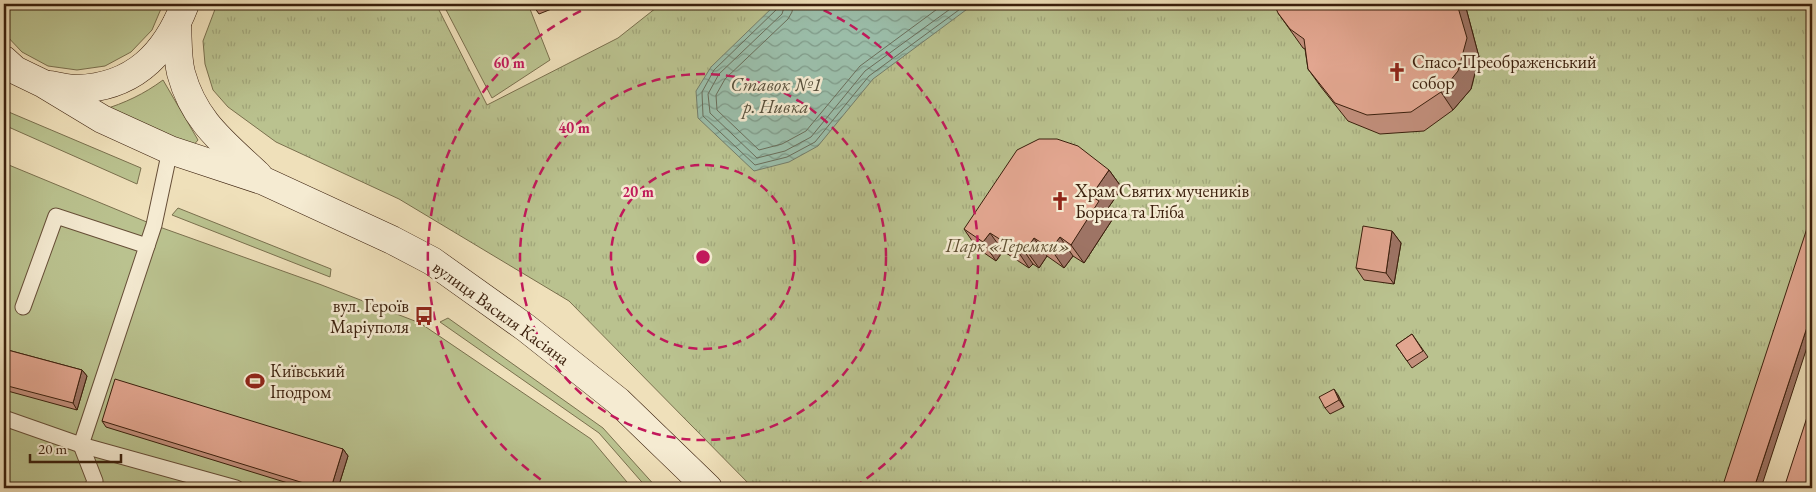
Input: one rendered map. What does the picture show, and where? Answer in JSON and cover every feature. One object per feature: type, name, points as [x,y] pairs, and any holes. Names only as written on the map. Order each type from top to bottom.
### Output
[{"type":"street","name":"вулиця Василя Касіяна","points":[[44,84],[76,89],[107,85],[136,72],[161,50],[181,13]]},
{"type":"street","name":"вулиця Василя Касіяна","points":[[181,13],[180,71],[191,101],[209,129],[264,181]]},
{"type":"street","name":"вулиця Василя Касіяна","points":[[8,65],[102,119],[170,150],[264,181],[392,240],[432,261],[526,328],[618,401],[708,488]]},
{"type":"lane","points":[[92,488],[95,481],[81,445],[154,225],[170,150]]},
{"type":"lane","points":[[23,307],[56,216],[146,246]]},
{"type":"lane","points":[[4,418],[81,445],[236,488]]},
{"type":"green space","points":[[4,4],[163,4],[152,30],[131,52],[105,66],[77,70],[48,66],[22,52],[4,33]]},
{"type":"green space","name":"Парк «Теремки»","points":[[217,4],[436,4],[487,105],[618,38],[661,4],[1812,4],[1812,232],[1728,488],[753,488],[569,301],[399,199],[276,142],[228,107],[213,90],[205,64],[203,41]]},
{"type":"green space","points":[[443,4],[528,4],[550,60],[492,98]]},
{"type":"green space","points":[[163,80],[198,140],[191,148],[102,110],[134,98]]},
{"type":"green space","points":[[4,110],[141,168],[137,184],[4,125]]},
{"type":"green space","name":"Київський Іподром","points":[[4,163],[154,225],[319,284],[420,323],[591,439],[632,488],[4,488]]},
{"type":"green space","points":[[178,208],[331,269],[330,277],[172,215]]},
{"type":"green space","points":[[448,318],[603,428],[657,488],[647,488],[599,433],[440,322]]},
{"type":"water","name":"Ставок №1 р. Нивка","points":[[776,4],[974,4],[873,79],[818,146],[789,162],[754,171],[698,118],[696,91],[711,67]]},
{"type":"building","name":"Спасо-Преображенський собор","points":[[1274,4],[1457,4],[1467,38],[1458,71],[1441,92],[1411,112],[1367,115],[1335,103],[1308,69],[1304,39],[1290,29]]},
{"type":"building","name":"Храм Святих мучеників Бориса та Гліба","points":[[1039,139],[1057,139],[1078,146],[1109,170],[1091,196],[1099,201],[1071,245],[1060,237],[1051,249],[1034,238],[1026,250],[1020,245],[1017,250],[990,233],[983,242],[964,229],[1017,150]]},
{"type":"building","points":[[1812,213],[1812,312],[1754,488],[1722,488]]},
{"type":"building","points":[[1363,226],[1392,231],[1386,273],[1356,268]]},
{"type":"building","points":[[1412,334],[1423,351],[1407,361],[1396,345]]},
{"type":"building","points":[[4,349],[82,370],[73,403],[4,385]]},
{"type":"building","points":[[115,379],[343,449],[331,488],[320,488],[102,421]]},
{"type":"building","points":[[1334,389],[1339,400],[1325,408],[1319,397]]},
{"type":"building","points":[[1810,408],[1812,409],[1812,488],[1784,488]]},
{"type":"place","name":"Спасо-Преображенський собор","points":[[1397,72]]},
{"type":"place","name":"Храм Святих мучеників Бориса та Гліба","points":[[1060,201]]},
{"type":"place","name":"вул. Героїв Маріуполя","points":[[424,316]]},
{"type":"place","name":"Київський Іподром","points":[[255,381]]}]
